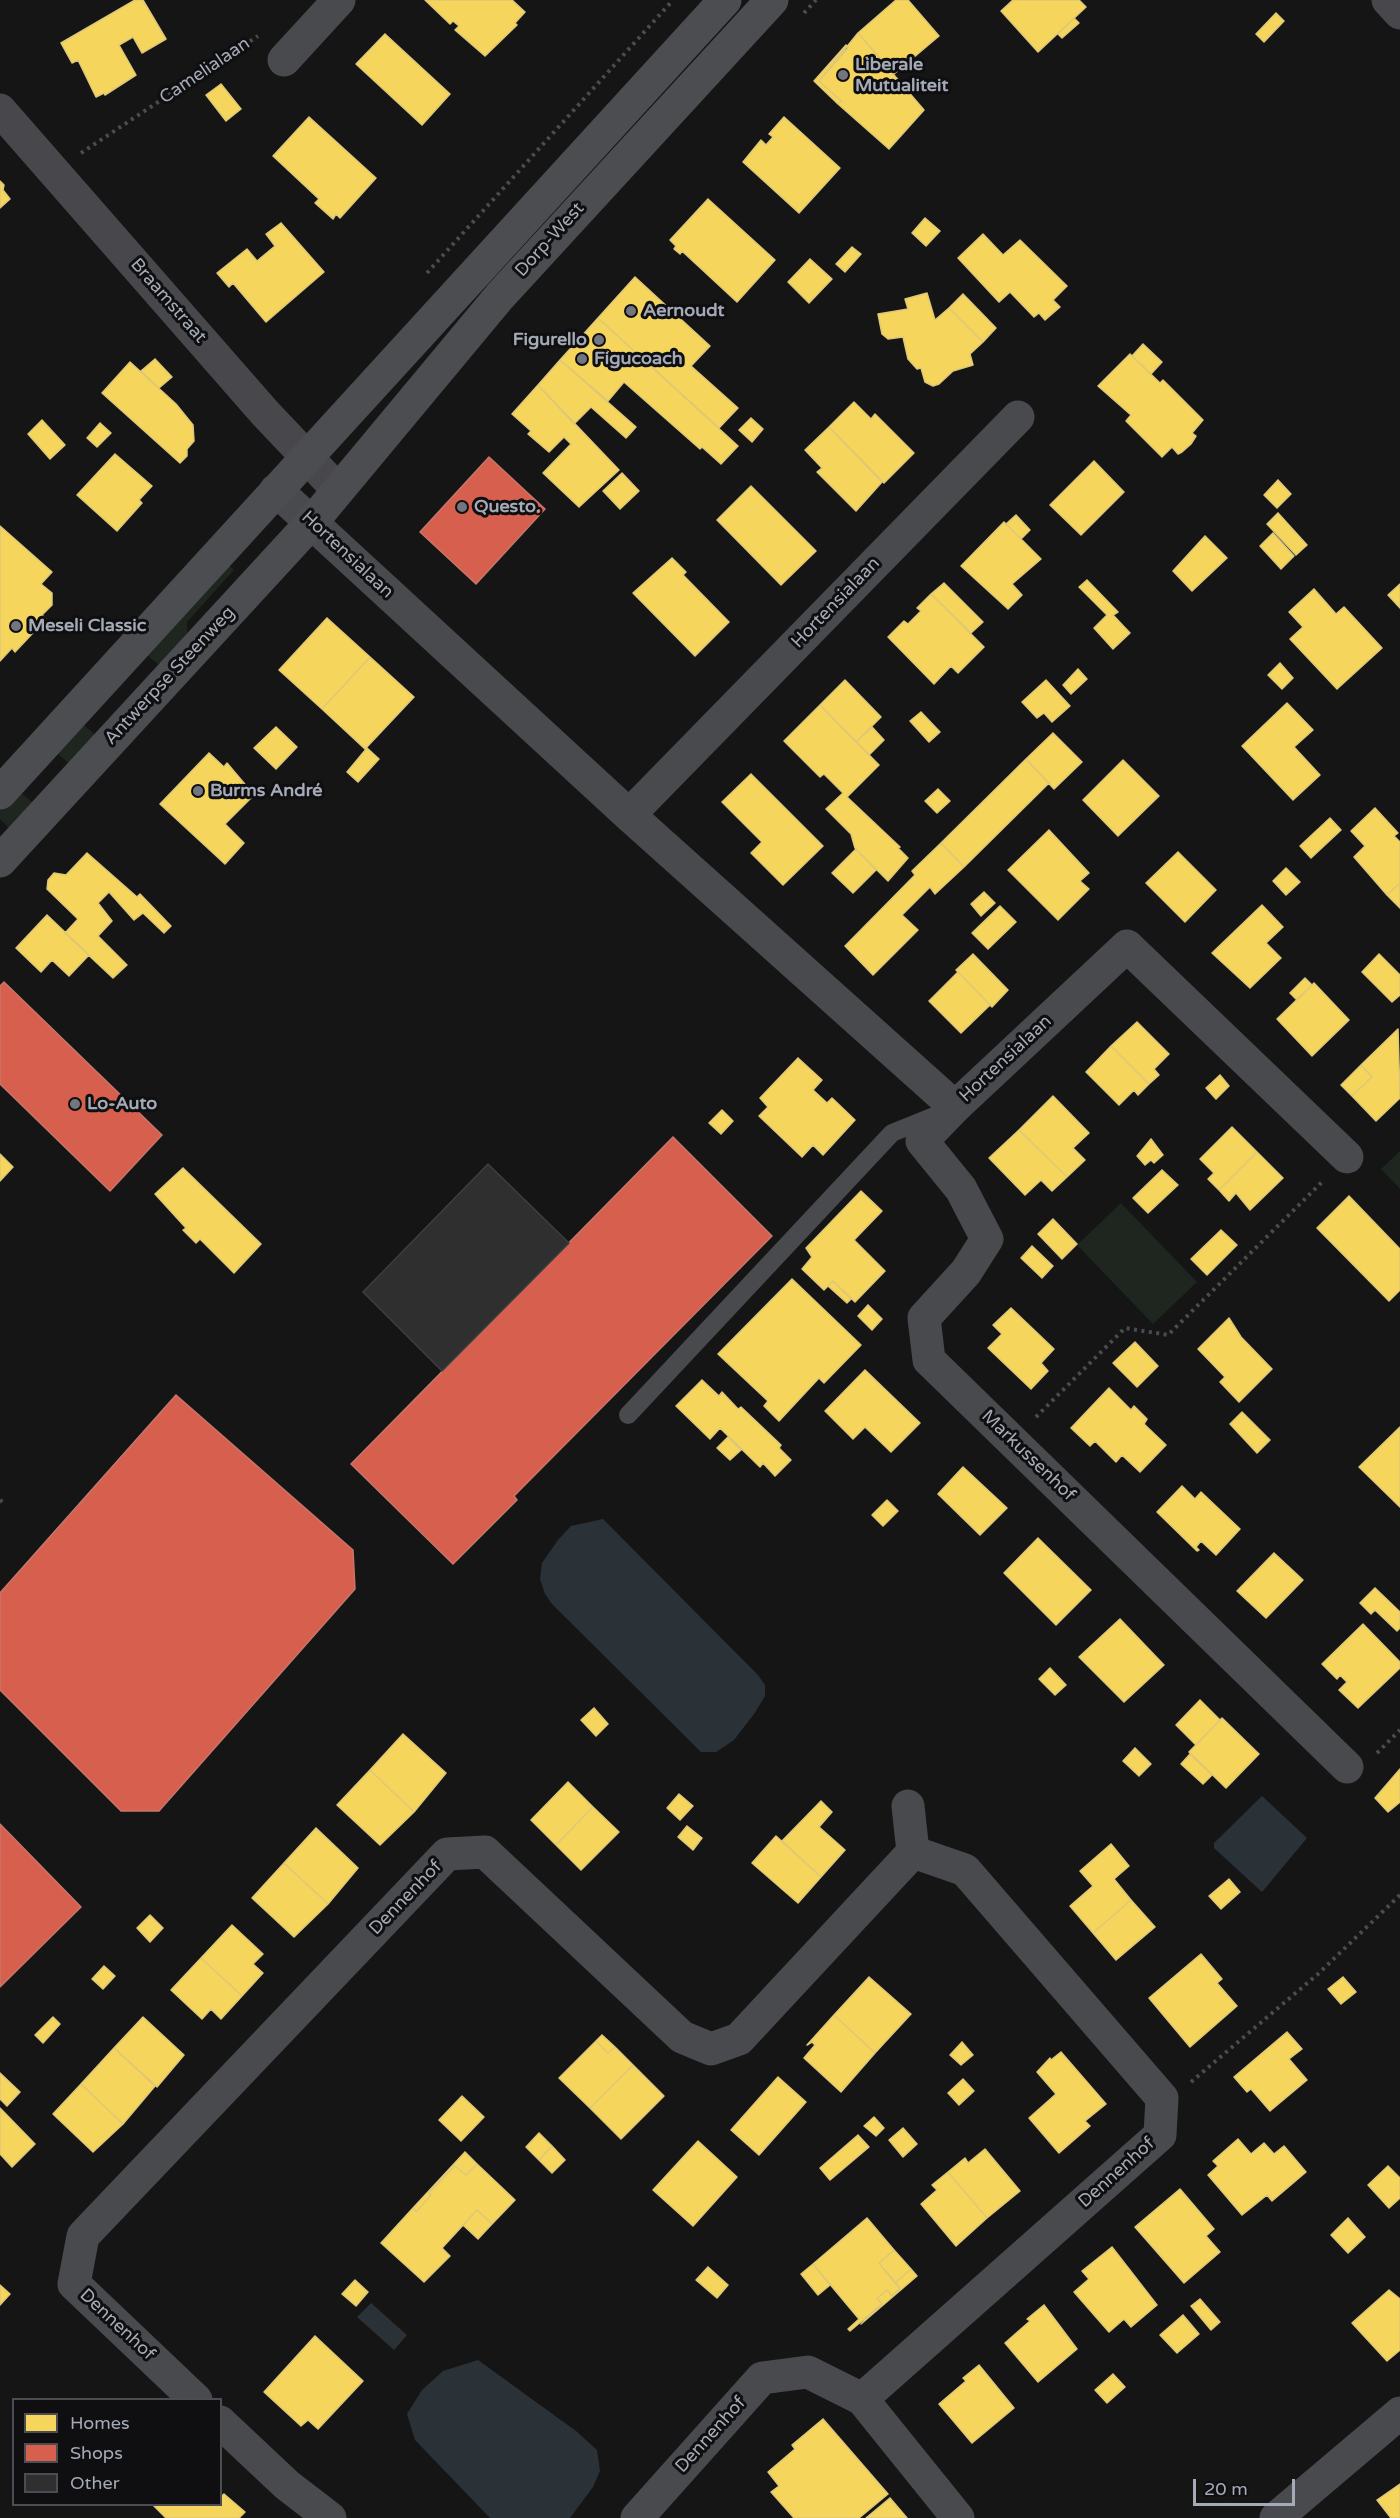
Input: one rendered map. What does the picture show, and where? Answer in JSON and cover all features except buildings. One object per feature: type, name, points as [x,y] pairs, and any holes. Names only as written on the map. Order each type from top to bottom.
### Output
[{"type":"main road","name":"Dorp-West","points":[[306,457],[725,0]]},
{"type":"main road","name":"Dorp-West","points":[[338,490],[500,296],[772,0]]},
{"type":"main road","points":[[0,793],[306,457]]},
{"type":"main road","name":"Antwerpse Steenweg","points":[[0,861],[312,522],[338,490]]},
{"type":"street","points":[[284,60],[339,0]]},
{"type":"street","points":[[1388,0],[1400,13]]},
{"type":"street","name":"Braamstraat","points":[[0,110],[306,457],[338,490]]},
{"type":"street","name":"Hortensialaan","points":[[629,815],[1018,417]]},
{"type":"street","name":"Hortensialaan","points":[[276,490],[629,815],[955,1107],[1127,946],[1347,1157]]},
{"type":"street","name":"Markussenhof","points":[[955,1107],[922,1141],[961,1189],[987,1239],[966,1272],[924,1318],[929,1360],[1347,1767]]},
{"type":"street","points":[[908,1806],[913,1852],[965,1870],[1162,2098]]},
{"type":"street","name":"Dennenhof","points":[[194,2398],[74,2284],[83,2236],[447,1854],[485,1852],[682,2037],[711,2049],[739,2039],[913,1852]]},
{"type":"street","name":"Dennenhof","points":[[861,2399],[1160,2135],[1162,2098]]},
{"type":"street","name":"Dennenhof","points":[[637,2518],[762,2378],[807,2372],[861,2399],[958,2518]]},
{"type":"street","points":[[1276,2518],[1400,2413]]},
{"type":"street","points":[[222,2424],[287,2485],[330,2518]]},
{"type":"lane","points":[[628,1415],[892,1133],[955,1107]]},
{"type":"path","name":"Camelialaan","points":[[54,171],[259,36],[284,60]]},
{"type":"path","points":[[1012,1440],[1125,1328],[1168,1335],[1347,1157]]},
{"type":"path","points":[[0,1500],[4,1504]]},
{"type":"path","points":[[1162,2098],[1180,2091],[1283,2003],[1400,1895]]},
{"type":"shaded area","points":[[223,560],[234,570],[187,622],[187,644],[165,670],[142,651]]},
{"type":"shaded area","points":[[79,721],[100,739],[72,766],[53,750]]},
{"type":"shaded area","points":[[18,790],[36,806],[11,830],[0,819],[0,810]]},
{"type":"shaded area","points":[[1400,1151],[1400,1189],[1381,1169]]},
{"type":"shaded area","points":[[1121,1203],[1197,1282],[1153,1324],[1077,1245]]},
{"type":"shaded area","points":[[603,1519],[758,1675],[765,1685],[765,1696],[754,1714],[734,1740],[716,1752],[701,1752],[552,1604],[545,1594],[540,1579],[542,1563],[558,1540],[571,1526]]},
{"type":"shaded area","points":[[1262,1796],[1307,1838],[1262,1892],[1214,1848],[1214,1843]]},
{"type":"shaded area","points":[[371,2303],[407,2335],[394,2350],[357,2317]]},
{"type":"shaded area","points":[[478,2360],[576,2431],[597,2450],[600,2471],[593,2487],[570,2518],[490,2518],[415,2440],[407,2414],[422,2390],[443,2371]]},
{"type":"place","name":"Liberale Mutualiteit","points":[[843,75]]},
{"type":"place","name":"Aernoudt","points":[[631,311]]},
{"type":"place","name":"Figurello","points":[[599,340]]},
{"type":"place","name":"Figucoach","points":[[582,359]]},
{"type":"place","name":"Questo.","points":[[462,507]]},
{"type":"place","name":"Meseli Classic","points":[[16,626]]},
{"type":"place","name":"Burms André","points":[[198,791]]},
{"type":"place","name":"Lo-Auto","points":[[75,1104]]}]
